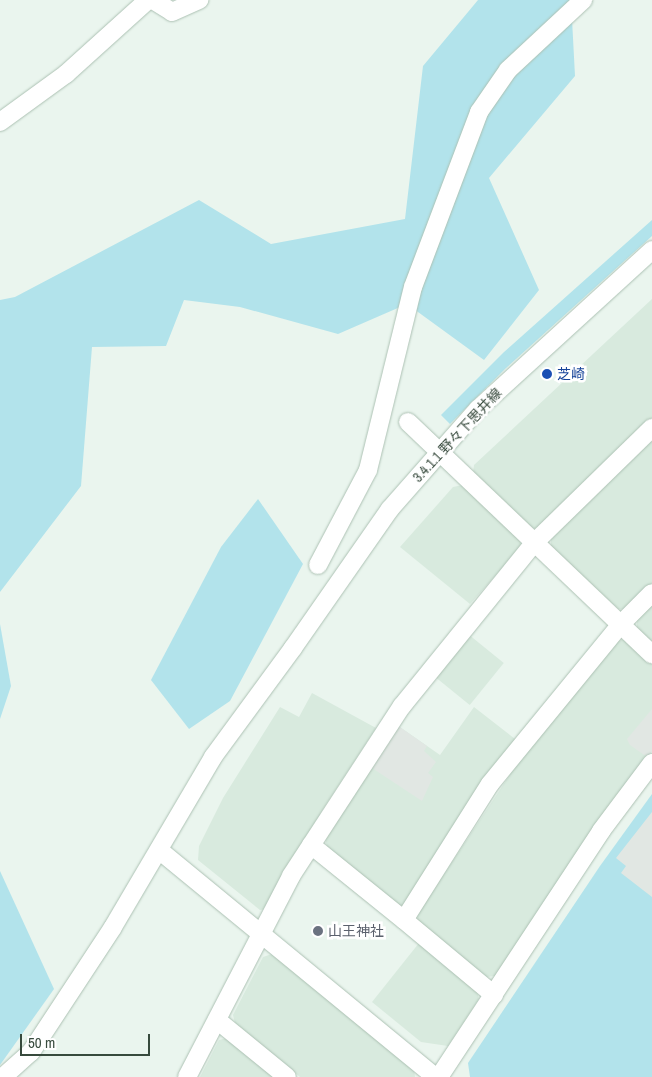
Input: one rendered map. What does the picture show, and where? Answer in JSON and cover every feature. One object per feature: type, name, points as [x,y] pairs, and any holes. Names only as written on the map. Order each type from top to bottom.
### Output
[{"type":"street","points":[[0,122],[22,109],[98,48],[148,0]]},
{"type":"street","points":[[153,0],[172,12],[199,0]]},
{"type":"street","points":[[318,565],[368,470],[413,287],[479,112],[508,70],[583,0]]},
{"type":"street","name":"3.4.1.1 野々下思井線","points":[[3,1077],[31,1052],[159,850],[213,757],[294,648],[390,509],[439,450],[528,361],[652,250]]},
{"type":"street","points":[[408,422],[652,654]]},
{"type":"street","points":[[187,1077],[261,934],[310,846],[402,706],[534,543],[652,428]]},
{"type":"street","points":[[404,920],[490,784],[620,624],[652,593]]},
{"type":"street","points":[[439,1077],[601,831],[652,763]]},
{"type":"street","points":[[310,846],[404,920],[494,995]]},
{"type":"street","points":[[159,850],[435,1077]]},
{"type":"street","points":[[217,1020],[287,1077]]},
{"type":"shaded area","points":[[478,0],[571,0],[575,76],[489,178],[539,290],[484,360],[407,304],[338,334],[240,307],[184,300],[166,346],[92,347],[81,486],[0,592],[0,300],[15,297],[199,200],[271,244],[405,219],[423,66]]},
{"type":"shaded area","points":[[652,220],[652,236],[506,368],[450,424],[441,415],[504,352]]},
{"type":"shaded area","points":[[652,299],[652,418],[539,528],[532,528],[473,473],[474,465]]},
{"type":"shaded area","points":[[652,440],[652,583],[627,609],[618,609],[551,546],[551,538]]},
{"type":"shaded area","points":[[463,485],[520,538],[521,547],[470,604],[400,547],[453,487]]},
{"type":"shaded area","points":[[258,499],[303,564],[230,701],[189,729],[151,680],[221,547]]},
{"type":"shaded area","points":[[652,605],[652,643],[637,628],[637,620]]},
{"type":"shaded area","points":[[0,624],[11,686],[0,719]]},
{"type":"shaded area","points":[[468,634],[504,663],[470,705],[434,676]]},
{"type":"shaded area","points":[[626,639],[652,664],[652,751],[495,976],[486,977],[419,925],[417,915],[515,767],[618,641]]},
{"type":"shaded area","points":[[312,693],[376,728],[323,809],[268,909],[260,910],[198,860],[199,846],[223,798],[280,707],[299,717]]},
{"type":"shaded area","points":[[474,707],[515,739],[404,905],[397,906],[327,847],[325,837],[397,725],[440,755]]},
{"type":"shaded area","points":[[652,709],[652,751],[647,757],[630,745],[627,739]]},
{"type":"shaded area","points":[[397,725],[427,746],[424,751],[436,762],[428,773],[433,777],[422,801],[369,766]]},
{"type":"shaded area","points":[[652,794],[652,1077],[470,1077],[468,1063],[600,866]]},
{"type":"shaded area","points":[[652,812],[652,897],[621,873],[626,866],[616,858]]},
{"type":"shaded area","points":[[0,871],[54,989],[0,1065]]},
{"type":"shaded area","points":[[419,943],[477,992],[479,999],[448,1046],[421,1042],[372,1002]]},
{"type":"shaded area","points":[[272,954],[414,1070],[415,1077],[300,1077],[235,1023],[233,1015],[263,957]]},
{"type":"shaded area","points":[[227,1038],[276,1077],[200,1077],[219,1040]]},
{"type":"place","name":"芝崎","points":[[547,374]]},
{"type":"place","name":"山王神社","points":[[318,931]]}]
